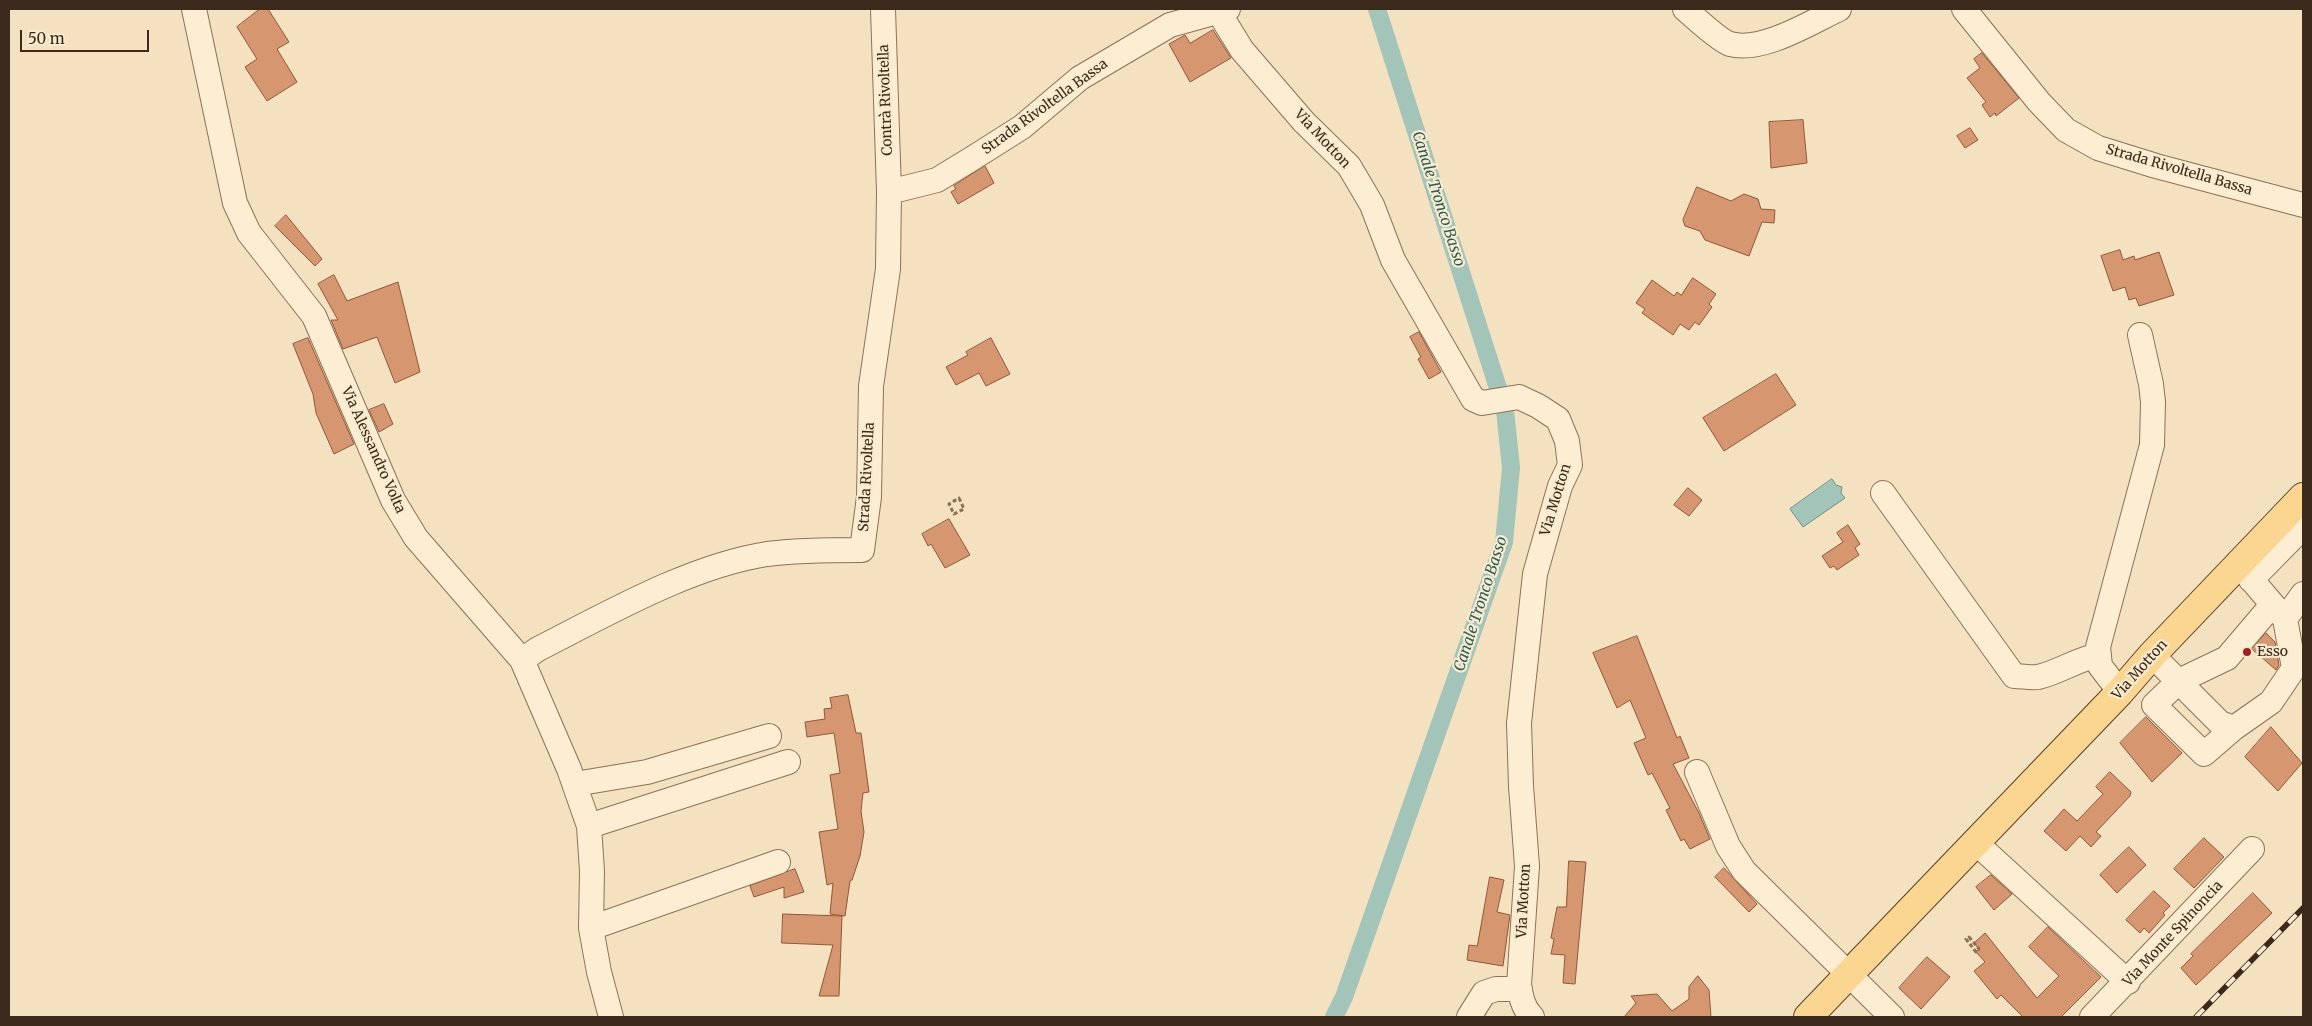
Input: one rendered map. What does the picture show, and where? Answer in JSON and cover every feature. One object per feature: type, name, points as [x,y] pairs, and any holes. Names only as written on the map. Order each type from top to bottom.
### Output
[{"type":"main road","name":"Via Motton","points":[[1808,1017],[2120,692],[2152,655],[2245,572],[2303,497]]},
{"type":"street","name":"Via Alessandro Volta","points":[[194,9],[235,203],[249,233],[314,316],[392,500],[416,538],[522,660],[575,784],[589,826],[592,870],[591,928],[599,972],[611,1017]]},
{"type":"street","name":"Contrà Rivoltella","points":[[883,9],[888,192]]},
{"type":"street","points":[[1685,9],[1730,44],[1754,45],[1784,35],[1839,9]]},
{"type":"street","name":"Strada Rivoltella Bassa","points":[[1964,9],[2039,102],[2066,130],[2098,148],[2303,205]]},
{"type":"street","name":"Strada Rivoltella Bassa","points":[[888,192],[937,180],[1022,127],[1080,78],[1131,47],[1170,25],[1223,10]]},
{"type":"street","name":"Via Motton","points":[[1223,10],[1242,50],[1304,122],[1348,166],[1372,205],[1393,260],[1473,399],[1482,403],[1518,397],[1538,406],[1558,419],[1567,441],[1570,465],[1560,486],[1535,574],[1519,723],[1521,786],[1527,866],[1520,989],[1521,999],[1527,1012],[1532,1017]]},
{"type":"street","name":"Strada Rivoltella","points":[[522,660],[538,649],[643,597],[701,572],[766,554],[862,550],[869,497],[871,386],[888,270],[888,192]]},
{"type":"street","points":[[2120,692],[2100,666],[2098,647],[2152,445],[2152,384],[2140,335]]},
{"type":"street","points":[[1884,494],[2014,676],[2037,677],[2085,657],[2099,655]]},
{"type":"street","points":[[2303,527],[2245,572],[2278,612],[2294,668],[2271,702],[2234,728],[2204,754],[2154,705],[2179,681],[2227,658],[2278,612],[2303,594]]},
{"type":"street","points":[[2152,655],[2220,723],[2234,728]]},
{"type":"street","points":[[575,784],[647,772],[769,736]]},
{"type":"street","points":[[589,826],[788,762]]},
{"type":"street","points":[[1697,772],[1728,846],[1744,871],[1848,976],[1892,1017]]},
{"type":"street","points":[[1976,842],[2128,982]]},
{"type":"street","name":"Via Monte Spinoncia","points":[[2092,1017],[2128,982],[2252,849]]},
{"type":"street","points":[[591,928],[778,862]]},
{"type":"street","points":[[1469,1017],[1484,993],[1496,990],[1520,989]]},
{"type":"path","points":[[959,498],[964,508],[954,514],[949,504],[959,498]]},
{"type":"path","points":[[1969,936],[1979,949],[1976,952],[1966,939],[1969,936]]},
{"type":"water","points":[[1832,479],[1836,485],[1842,487],[1841,493],[1845,498],[1803,527],[1790,509]]},
{"type":"building","points":[[260,9],[268,9],[289,42],[277,49],[297,82],[267,101],[245,67],[257,59],[237,27]]},
{"type":"building","points":[[1213,30],[1231,58],[1190,82],[1169,44],[1185,35],[1190,43]]},
{"type":"building","points":[[1982,53],[2019,98],[1996,116],[1995,113],[1990,117],[1982,105],[1986,102],[1967,78],[1980,68],[1974,59]]},
{"type":"building","points":[[1803,120],[1807,163],[1771,168],[1769,122]]},
{"type":"building","points":[[1970,128],[1978,140],[1965,148],[1957,136]]},
{"type":"building","points":[[985,166],[994,183],[958,204],[951,192],[956,189],[954,186]]},
{"type":"building","points":[[1697,187],[1731,201],[1744,194],[1758,199],[1761,209],[1775,210],[1774,223],[1762,222],[1749,256],[1705,240],[1700,231],[1685,226],[1683,220]]},
{"type":"building","points":[[286,215],[322,259],[315,266],[275,226]]},
{"type":"building","points":[[2120,250],[2123,260],[2134,256],[2135,260],[2159,252],[2174,295],[2139,306],[2136,298],[2129,300],[2125,287],[2113,291],[2101,256]]},
{"type":"building","points":[[334,275],[347,301],[398,282],[420,372],[395,383],[377,337],[343,349],[331,320],[338,320],[318,284]]},
{"type":"building","points":[[1693,278],[1716,294],[1709,304],[1712,307],[1699,325],[1695,322],[1689,330],[1680,324],[1673,335],[1642,313],[1645,309],[1636,303],[1652,280],[1674,296],[1677,292],[1681,295]]},
{"type":"building","points":[[1419,332],[1441,372],[1429,379],[1418,359],[1421,357],[1410,337]]},
{"type":"building","points":[[308,338],[354,444],[334,454],[316,413],[313,394],[293,344]]},
{"type":"building","points":[[991,338],[1010,374],[986,386],[979,373],[956,385],[946,367],[968,355],[966,352]]},
{"type":"building","points":[[1776,374],[1796,405],[1724,451],[1703,418]]},
{"type":"building","points":[[384,404],[393,424],[379,432],[369,410]]},
{"type":"building","points":[[1688,488],[1702,500],[1689,516],[1674,505]]},
{"type":"building","points":[[949,519],[970,555],[945,568],[931,544],[928,546],[922,534]]},
{"type":"building","points":[[1848,525],[1860,544],[1855,548],[1859,555],[1837,570],[1834,566],[1830,568],[1822,556],[1843,542],[1837,533]]},
{"type":"building","points":[[2266,633],[2275,642],[2279,665],[2276,670],[2252,649]]},
{"type":"building","points":[[1637,636],[1677,738],[1680,736],[1689,758],[1673,764],[1699,813],[1710,839],[1690,849],[1684,839],[1681,841],[1666,810],[1670,808],[1652,773],[1648,775],[1634,743],[1646,738],[1630,700],[1617,708],[1593,653]]},
{"type":"building","points":[[848,695],[856,733],[861,733],[869,792],[863,793],[861,811],[864,832],[860,856],[850,881],[845,916],[830,914],[833,883],[827,885],[819,832],[838,829],[830,775],[840,773],[834,733],[807,737],[805,722],[825,719],[824,709],[832,708],[830,698]]},
{"type":"building","points":[[2146,717],[2182,753],[2152,782],[2120,743]]},
{"type":"building","points":[[2271,727],[2302,763],[2278,791],[2245,757]]},
{"type":"building","points":[[2110,772],[2131,792],[2130,796],[2096,832],[2101,836],[2091,847],[2080,836],[2066,851],[2044,831],[2064,809],[2077,821],[2103,794],[2096,787]]},
{"type":"building","points":[[2204,838],[2224,857],[2194,888],[2174,869]]},
{"type":"building","points":[[2129,847],[2146,865],[2117,893],[2100,875]]},
{"type":"building","points":[[1569,861],[1586,862],[1575,984],[1563,983],[1565,955],[1551,954],[1554,939],[1551,938],[1557,907],[1566,907]]},
{"type":"building","points":[[1724,868],[1757,904],[1749,912],[1715,877]]},
{"type":"building","points":[[795,869],[804,892],[784,898],[784,887],[754,897],[750,886]]},
{"type":"building","points":[[1991,875],[2012,894],[1994,910],[1976,887]]},
{"type":"building","points":[[1490,877],[1504,880],[1497,912],[1510,915],[1503,966],[1467,960],[1469,945],[1477,946]]},
{"type":"building","points":[[2154,891],[2170,906],[2163,913],[2165,915],[2149,933],[2144,928],[2140,933],[2126,920]]},
{"type":"building","points":[[2253,893],[2272,913],[2196,985],[2181,968],[2193,956],[2191,954]]},
{"type":"building","points":[[783,914],[842,916],[839,996],[819,996],[833,945],[782,943]]},
{"type":"building","points":[[2048,927],[2101,977],[2061,1017],[2023,1017],[2001,995],[1997,999],[1974,971],[1985,962],[1976,952],[1979,949],[1974,943],[1985,933],[2037,998],[2059,976],[2029,947]]},
{"type":"building","points":[[1927,957],[1950,977],[1921,1009],[1899,988]]},
{"type":"building","points":[[1698,976],[1709,990],[1711,1017],[1624,1017],[1636,1003],[1631,996],[1657,994],[1672,1011],[1689,999],[1689,987]]},
{"type":"waterway","name":"Canale Tronco Basso","points":[[1334,1017],[1344,997],[1504,542],[1511,468],[1505,410],[1377,9]]},
{"type":"railway","points":[[2196,1017],[2303,908]]},
{"type":"place","name":"Esso","points":[[2247,652]]}]
